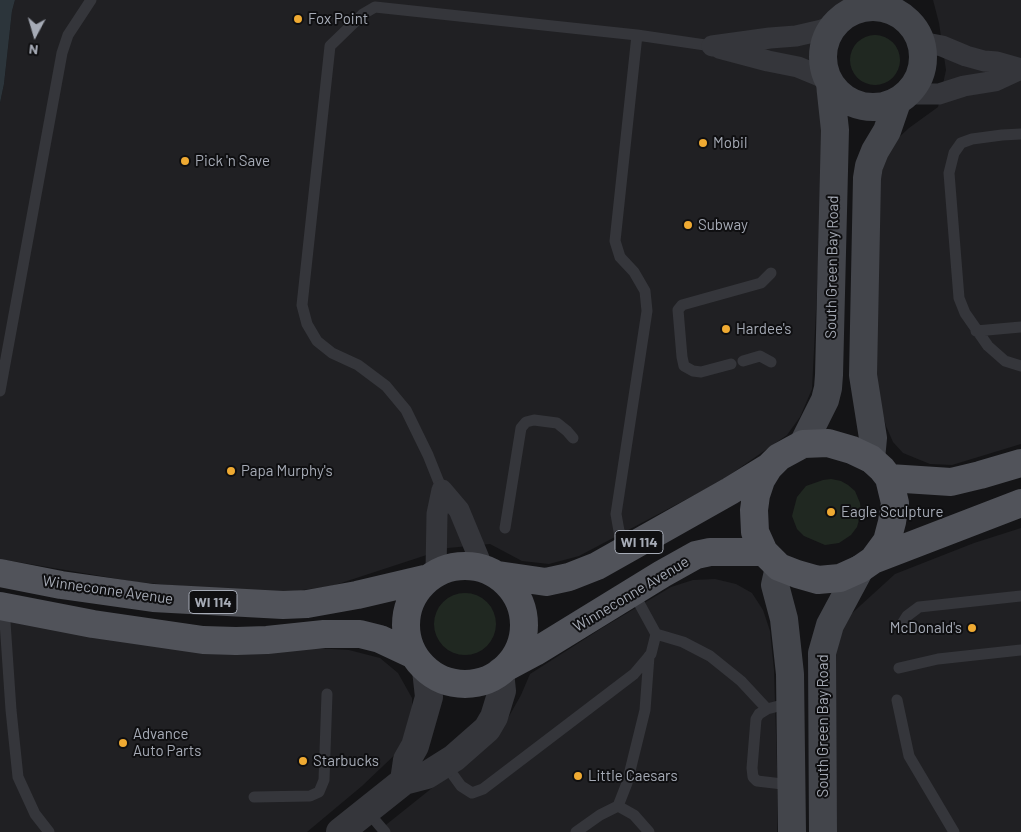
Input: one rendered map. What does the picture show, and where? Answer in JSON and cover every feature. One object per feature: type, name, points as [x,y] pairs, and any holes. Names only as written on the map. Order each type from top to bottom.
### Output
[{"type":"main road","points":[[919,0],[919,37]]},
{"type":"main road","points":[[867,565],[887,541],[895,503],[880,469],[863,375],[866,178],[875,151],[887,131],[902,98],[917,82],[922,67],[923,51],[919,37],[908,20],[886,8],[860,4],[833,25],[825,39],[822,54],[823,66],[828,81],[840,96],[854,104],[869,107],[886,106],[902,98]]},
{"type":"main road","name":"South Green Bay Road","points":[[803,444],[825,400],[829,375],[835,130],[828,81]]},
{"type":"main road","points":[[792,832],[791,785],[779,706],[787,638],[771,560],[756,532],[754,510],[758,487],[769,467],[778,457],[803,444],[828,443],[852,450],[880,469],[951,482],[1021,463]]},
{"type":"main road","name":"WI 114","points":[[491,572],[541,582],[569,577],[598,566],[769,467]]},
{"type":"main road","points":[[771,560],[798,574],[818,580],[840,578],[867,565],[1021,503]]},
{"type":"main road","name":"Winneconne Avenue","points":[[504,669],[696,555],[710,552],[771,560]]},
{"type":"main road","name":"South Green Bay Road","points":[[823,832],[822,653],[830,625],[867,565]]},
{"type":"main road","points":[[2,607],[93,624],[203,640],[267,640],[324,634],[360,634],[380,639],[422,673],[458,684],[476,683],[493,678],[504,669],[516,654],[522,641],[524,624],[521,606],[513,591],[491,572],[465,566],[452,567],[430,575],[412,596],[406,615],[406,635],[422,673]]},
{"type":"main road","name":"Winneconne Avenue","points":[[0,573],[61,585],[153,598],[283,605],[307,604],[357,595],[430,575]]},
{"type":"street","points":[[712,46],[796,36],[822,30],[833,25]]},
{"type":"street","points":[[919,37],[966,56],[1021,69]]},
{"type":"street","points":[[712,46],[768,62],[798,67],[828,81]]},
{"type":"street","points":[[902,98],[939,94],[964,86],[995,81],[1021,69]]},
{"type":"street","points":[[442,490],[459,510],[491,572]]},
{"type":"street","points":[[430,575],[437,514],[442,490]]},
{"type":"street","points":[[340,832],[404,781],[428,775],[446,764],[472,742],[492,722],[502,691],[504,669]]},
{"type":"street","points":[[422,673],[436,720],[435,737],[437,748],[446,764]]},
{"type":"street","points":[[404,781],[407,760],[415,746],[422,673]]},
{"type":"lane","points":[[0,391],[62,52],[68,35],[92,0]]},
{"type":"lane","points":[[442,490],[428,455],[406,410],[386,386],[358,365],[332,353],[317,341],[307,324],[302,305],[330,46],[364,14],[375,7],[637,35],[712,46]]},
{"type":"lane","points":[[629,548],[619,531],[616,514],[647,311],[645,290],[634,272],[620,256],[615,241],[637,35]]},
{"type":"lane","points":[[1021,134],[972,139],[961,143],[954,153],[949,173],[959,298],[965,313],[988,346],[1005,360],[1021,366]]},
{"type":"lane","points":[[731,364],[701,372],[693,371],[684,366],[678,310],[682,305],[761,283],[771,273]]},
{"type":"lane","points":[[976,331],[1021,327]]},
{"type":"lane","points":[[743,361],[760,356],[771,362]]},
{"type":"lane","points":[[505,528],[521,428],[526,422],[534,420],[557,423],[573,438]]},
{"type":"lane","points":[[633,592],[656,634],[683,642],[710,656],[741,681],[779,706]]},
{"type":"lane","points":[[902,624],[906,616],[919,606],[1021,596]]},
{"type":"lane","points":[[2,607],[4,670],[18,778],[34,814],[49,832]]},
{"type":"lane","points":[[576,832],[600,814],[618,806],[627,782],[645,710],[649,656],[656,634]]},
{"type":"lane","points":[[899,668],[938,658],[1021,650]]},
{"type":"lane","points":[[446,764],[461,786],[472,792],[483,789],[634,674],[649,656]]},
{"type":"lane","points":[[254,797],[310,796],[319,792],[324,780],[327,694]]},
{"type":"lane","points":[[897,700],[909,756],[954,832]]},
{"type":"lane","points":[[779,706],[759,714],[756,720],[753,777],[757,781],[791,785]]},
{"type":"lane","points":[[618,806],[634,815],[649,832]]},
{"type":"lane","points":[[367,811],[385,832]]},
{"type":"shaded area","points":[[0,0],[15,0],[0,103]]},
{"type":"shaded area","points":[[15,0],[846,0],[831,13],[813,46],[810,58],[821,110],[824,152],[812,389],[800,417],[787,435],[721,481],[579,556],[549,564],[522,561],[490,544],[448,548],[332,586],[273,594],[136,582],[0,559],[0,103]]},
{"type":"shaded area","points":[[933,0],[1021,0],[1021,444],[952,465],[930,464],[903,453],[893,442],[880,405],[874,354],[879,187],[884,163],[895,141],[909,128],[938,107],[946,70],[939,23]]},
{"type":"shaded area","points":[[875,35],[884,37],[895,46],[900,60],[898,69],[889,80],[875,85],[866,83],[855,74],[850,60],[852,51],[861,40]]},
{"type":"shaded area","points":[[831,479],[841,481],[855,491],[860,503],[861,513],[857,527],[851,535],[839,543],[825,545],[804,536],[797,529],[792,516],[797,497],[806,486]]},
{"type":"shaded area","points":[[1021,528],[1021,832],[837,832],[832,667],[837,642],[850,615],[895,574],[974,543]]},
{"type":"shaded area","points":[[715,579],[736,584],[752,593],[763,610],[770,631],[774,670],[777,832],[377,832],[472,756],[503,727],[521,695],[530,674],[671,587],[693,580]]},
{"type":"shaded area","points":[[459,593],[471,593],[487,602],[494,612],[496,624],[494,636],[487,646],[471,655],[459,655],[448,650],[439,641],[434,630],[434,618],[439,607],[448,598]]},
{"type":"shaded area","points":[[0,619],[297,647],[349,650],[380,658],[398,673],[412,698],[412,723],[403,747],[362,786],[307,832],[0,832]]},
{"type":"place","name":"Fox Point","points":[[298,19]]},
{"type":"place","name":"Mobil","points":[[703,143]]},
{"type":"place","name":"Pick 'n Save","points":[[185,161]]},
{"type":"place","name":"Subway","points":[[688,225]]},
{"type":"place","name":"Hardee's","points":[[726,329]]},
{"type":"place","name":"Papa Murphy's","points":[[231,471]]},
{"type":"place","name":"Eagle Sculpture","points":[[831,512]]},
{"type":"place","name":"McDonald's","points":[[972,628]]},
{"type":"place","name":"Advance Auto Parts","points":[[123,743]]},
{"type":"place","name":"Starbucks","points":[[303,761]]},
{"type":"place","name":"Little Caesars","points":[[578,776]]}]
